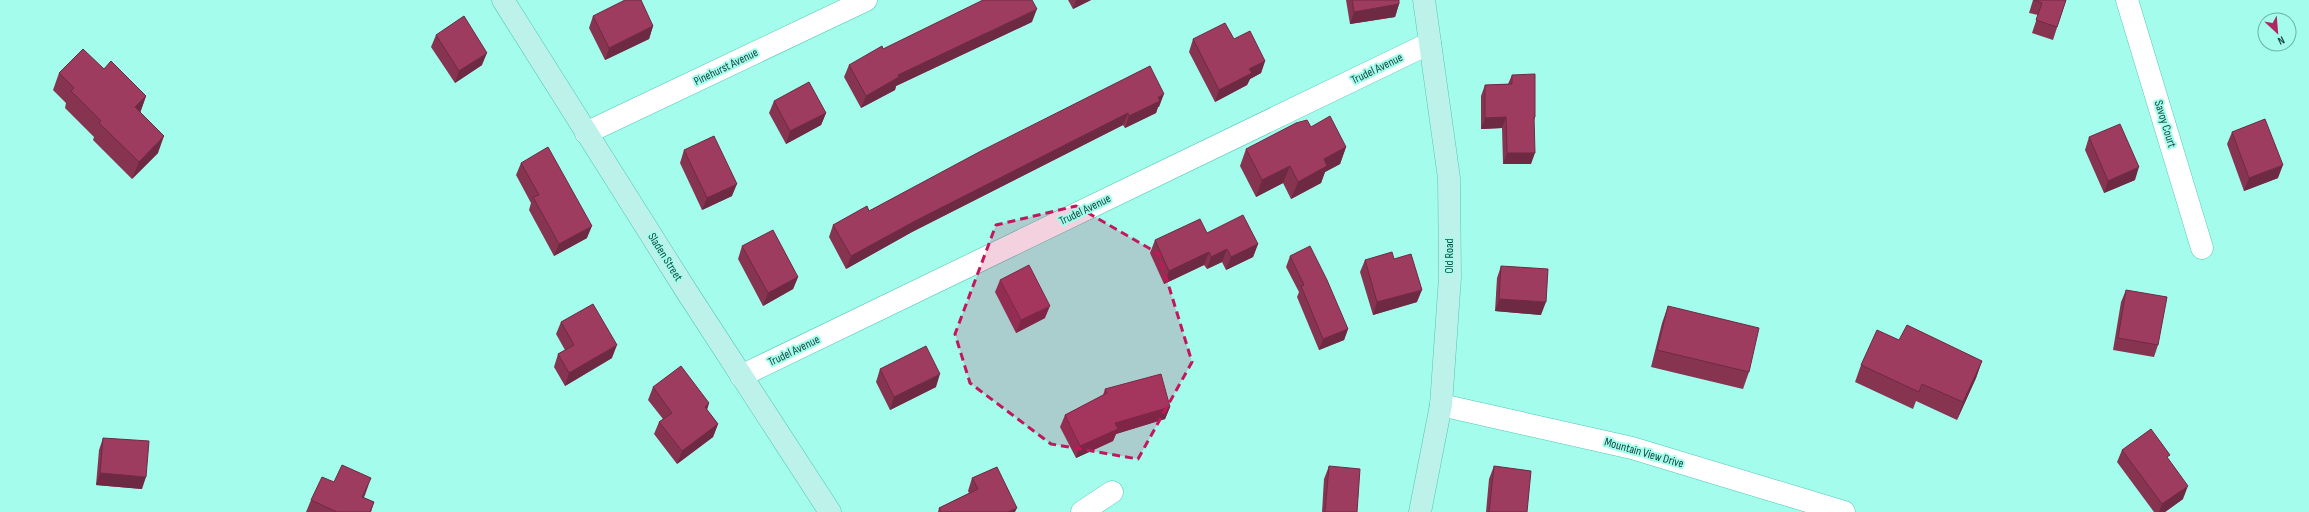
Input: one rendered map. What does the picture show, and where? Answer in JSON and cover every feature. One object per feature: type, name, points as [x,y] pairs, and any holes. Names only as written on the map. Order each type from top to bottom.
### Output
[{"type":"street","name":"Sladen Street","points":[[503,0],[741,376],[830,512]]},
{"type":"street","name":"Pinehurst Avenue","points":[[586,133],[866,0]]},
{"type":"street","name":"Old Road","points":[[1420,512],[1441,405],[1450,278],[1449,178],[1424,0]]},
{"type":"street","name":"Savoy Court","points":[[2127,0],[2202,248]]},
{"type":"street","name":"Trudel Avenue","points":[[741,376],[1430,43]]},
{"type":"street","name":"Mountain View Drive","points":[[1441,405],[1632,448],[1844,512]]},
{"type":"street","points":[[1082,512],[1112,492]]},
{"type":"highlighted area","points":[[1076,206],[1159,254],[1192,362],[1138,459],[1051,444],[970,383],[955,334],[996,225]]},
{"type":"building","points":[[625,0],[641,0],[653,26],[609,48],[593,16]]},
{"type":"building","points":[[983,0],[1032,0],[1037,9],[898,75],[899,77],[866,96],[849,65],[882,46],[883,49]]},
{"type":"building","points":[[1352,0],[1399,0],[1399,4],[1354,12]]},
{"type":"building","points":[[2034,0],[2066,0],[2057,27],[2036,20],[2042,3]]},
{"type":"building","points":[[464,16],[487,53],[459,71],[436,35]]},
{"type":"building","points":[[1225,23],[1234,39],[1250,31],[1265,61],[1249,69],[1252,73],[1219,90],[1193,39]]},
{"type":"building","points":[[83,49],[104,69],[111,61],[146,96],[135,107],[164,136],[139,162],[99,123],[101,121],[71,91],[74,88],[59,73]]},
{"type":"building","points":[[1150,66],[1164,94],[1158,97],[1160,101],[1129,116],[1128,113],[917,220],[851,256],[833,225],[867,206],[869,211],[981,151]]},
{"type":"building","points":[[1535,74],[1535,153],[1507,153],[1506,117],[1485,118],[1485,85],[1512,84],[1512,75]]},
{"type":"building","points":[[809,82],[826,113],[790,131],[774,101]]},
{"type":"building","points":[[1330,116],[1346,147],[1324,159],[1327,166],[1298,182],[1290,166],[1262,180],[1246,149],[1296,123],[1307,120],[1311,127]]},
{"type":"building","points":[[2265,119],[2283,165],[2249,178],[2232,132]]},
{"type":"building","points":[[2120,124],[2139,167],[2108,181],[2089,137]]},
{"type":"building","points":[[714,136],[737,184],[707,198],[684,150]]},
{"type":"building","points":[[548,147],[592,226],[559,244],[533,197],[539,195],[521,163]]},
{"type":"building","points":[[1243,215],[1258,244],[1231,257],[1227,249],[1211,257],[1209,252],[1169,271],[1155,240],[1200,219],[1207,233]]},
{"type":"building","points":[[773,230],[798,277],[768,293],[742,246]]},
{"type":"building","points":[[1310,246],[1327,280],[1348,329],[1323,339],[1301,286],[1304,285],[1290,256]]},
{"type":"building","points":[[1392,252],[1394,259],[1411,254],[1422,290],[1377,302],[1365,260]]},
{"type":"building","points":[[1029,265],[1050,306],[1021,320],[1000,280]]},
{"type":"building","points":[[1501,266],[1548,269],[1546,302],[1499,299]]},
{"type":"building","points":[[2126,290],[2167,297],[2158,345],[2118,338]]},
{"type":"building","points":[[593,304],[617,345],[569,373],[558,354],[574,345],[561,322]]},
{"type":"building","points":[[1668,306],[1759,328],[1749,372],[1657,350]]},
{"type":"building","points":[[1907,325],[1982,361],[1963,402],[1922,384],[1919,392],[1861,365],[1877,330],[1899,340]]},
{"type":"building","points":[[926,346],[940,374],[894,397],[880,369]]},
{"type":"building","points":[[681,366],[709,403],[705,407],[718,424],[682,451],[659,422],[672,413],[653,387]]},
{"type":"building","points":[[1161,374],[1170,407],[1115,423],[1118,429],[1080,446],[1065,415],[1107,393],[1105,389]]},
{"type":"building","points":[[2151,429],[2170,455],[2167,457],[2188,486],[2162,504],[2122,450]]},
{"type":"building","points":[[103,438],[149,441],[146,477],[100,473]]},
{"type":"building","points":[[342,465],[371,478],[362,497],[374,502],[370,512],[337,512],[311,500],[322,477],[334,482]]},
{"type":"building","points":[[1329,466],[1360,469],[1357,512],[1325,512]]},
{"type":"building","points":[[1494,466],[1531,471],[1527,512],[1489,512]]},
{"type":"building","points":[[997,467],[1017,508],[1008,512],[941,512],[939,508],[978,489],[972,478]]}]
